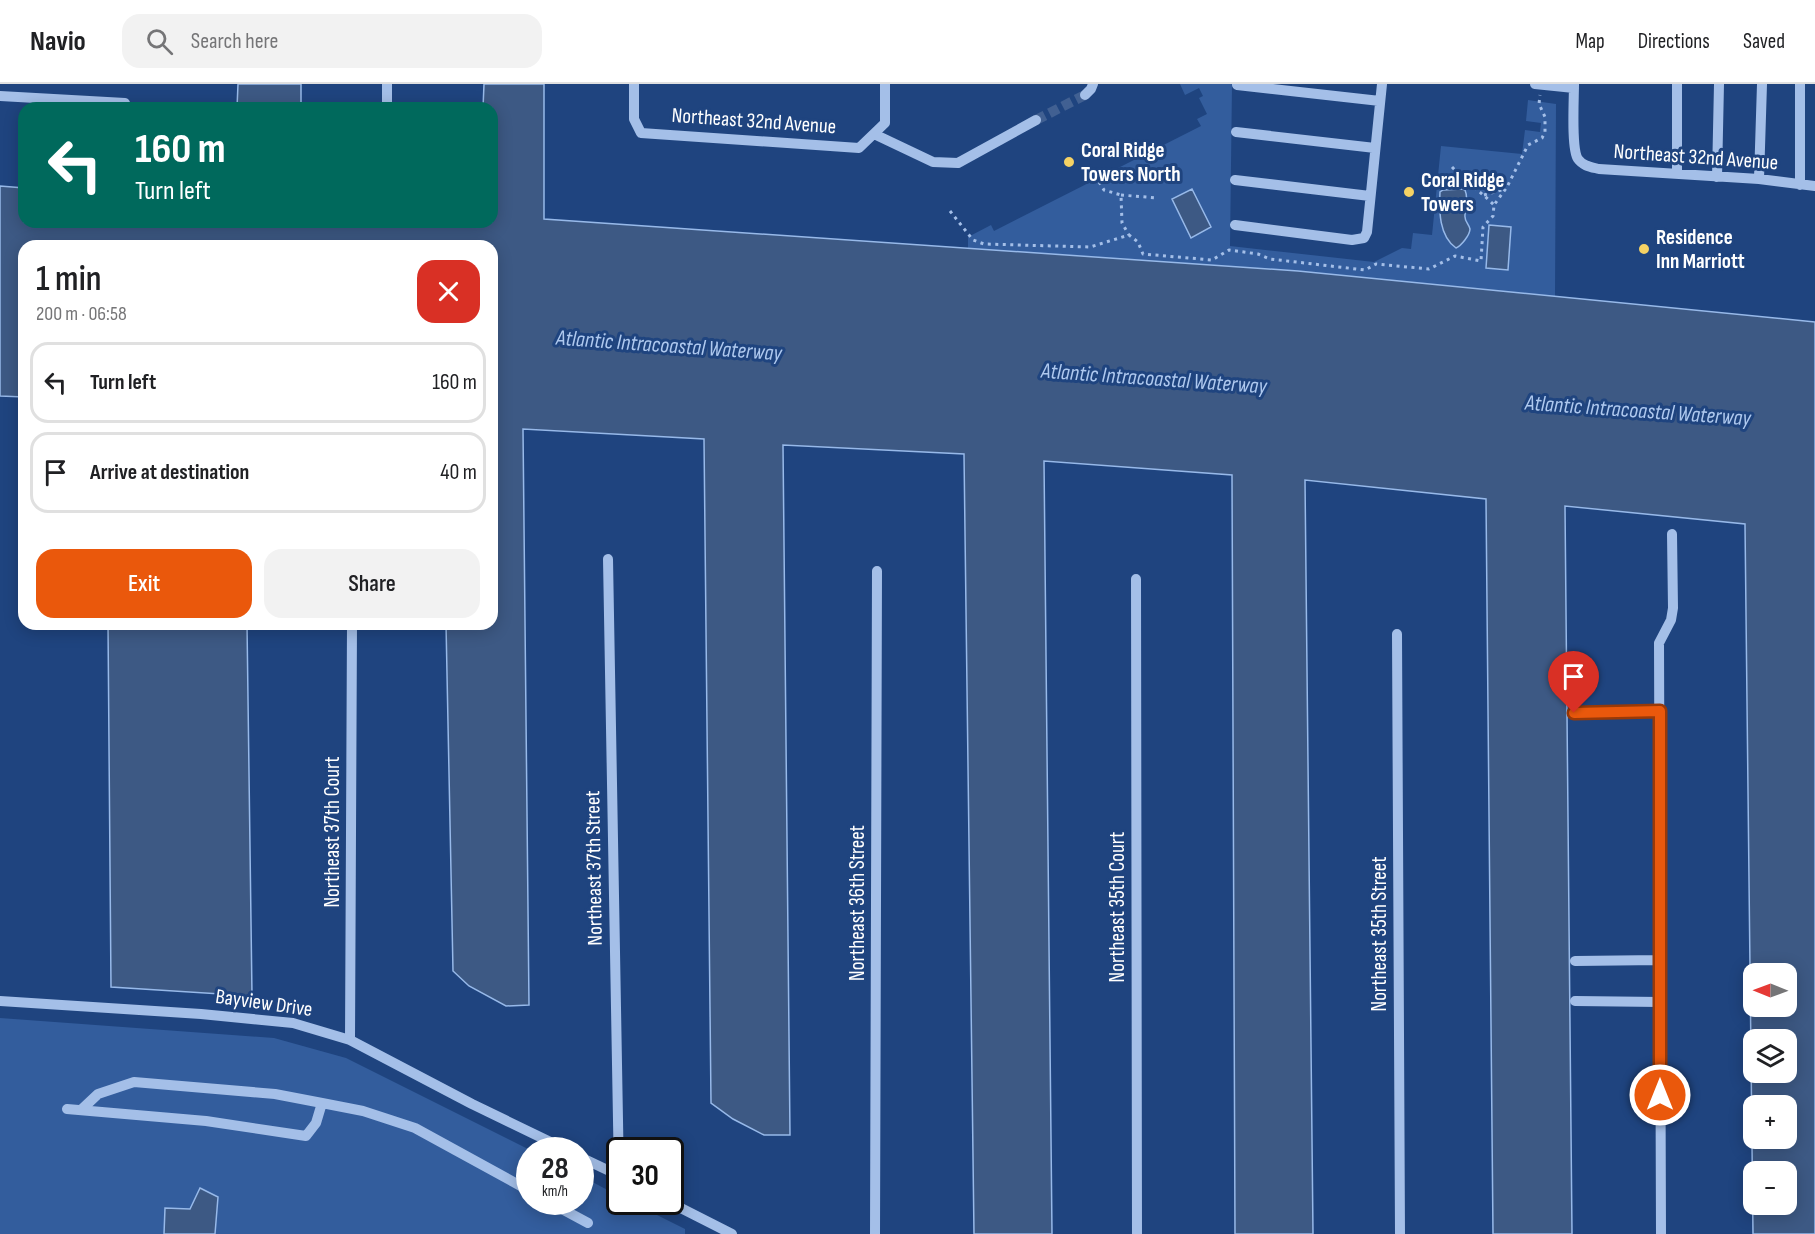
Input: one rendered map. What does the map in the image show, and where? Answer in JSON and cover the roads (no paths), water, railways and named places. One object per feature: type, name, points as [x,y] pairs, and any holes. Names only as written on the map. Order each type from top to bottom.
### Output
[{"type":"street","points":[[387,84],[387,102]]},
{"type":"street","name":"Northeast 32nd Avenue","points":[[634,84],[634,119],[641,133],[859,148],[874,134]]},
{"type":"street","points":[[885,84],[885,123],[874,134],[933,162],[958,163],[1036,120]]},
{"type":"street","points":[[1085,95],[1093,84]]},
{"type":"street","points":[[1235,225],[1360,240],[1364,238],[1382,84]]},
{"type":"street","points":[[1535,84],[1574,86]]},
{"type":"street","points":[[1677,84],[1677,174]]},
{"type":"street","points":[[1717,177],[1719,84]]},
{"type":"street","points":[[1759,179],[1762,84]]},
{"type":"street","points":[[1800,84],[1800,184]]},
{"type":"street","points":[[1237,85],[1380,101]]},
{"type":"street","name":"Northeast 32nd Avenue","points":[[1574,86],[1574,145],[1577,158],[1587,166],[1599,169],[1759,179],[1815,186]]},
{"type":"street","points":[[0,96],[107,102]]},
{"type":"street","points":[[1236,132],[1375,148]]},
{"type":"street","points":[[1235,180],[1370,196]]},
{"type":"street","points":[[1661,1234],[1659,643],[1671,620],[1672,534]]},
{"type":"street","name":"Northeast 37th Street","points":[[608,559],[618,1137]]},
{"type":"street","name":"Northeast 36th Street","points":[[875,1234],[877,571]]},
{"type":"street","name":"Northeast 35th Court","points":[[1136,579],[1137,1234]]},
{"type":"street","name":"Northeast 37th Court","points":[[350,1040],[352,630]]},
{"type":"street","name":"Northeast 35th Street","points":[[1397,634],[1400,1234]]},
{"type":"street","points":[[1574,713],[1660,711]]},
{"type":"street","points":[[1575,961],[1660,960]]},
{"type":"street","name":"Bayview Drive","points":[[0,1001],[201,1014],[293,1023],[350,1040],[540,1137]]},
{"type":"street","points":[[1575,1001],[1660,1002]]},
{"type":"street","points":[[81,1110],[98,1094],[134,1082],[275,1094],[363,1111],[415,1128],[516,1183]]},
{"type":"street","points":[[67,1109],[206,1121],[306,1136],[316,1123],[322,1103]]},
{"type":"street","points":[[684,1210],[732,1234]]},
{"type":"street","points":[[573,1215],[588,1223]]},
{"type":"water","points":[[238,84],[301,84],[301,102],[237,102]]},
{"type":"water","name":"Atlantic Intracoastal Waterway","points":[[484,84],[544,84],[544,219],[1298,271],[1815,322],[1815,1234],[1753,1234],[1753,1215],[1797,1215],[1797,1161],[1752,1161],[1752,1149],[1797,1149],[1797,1095],[1751,1095],[1751,1083],[1797,1083],[1797,1029],[1751,1029],[1751,1017],[1797,1017],[1797,963],[1750,963],[1745,524],[1565,506],[1572,1234],[1493,1234],[1486,499],[1305,480],[1313,1234],[1235,1234],[1232,475],[1044,461],[1052,1234],[974,1234],[964,454],[783,445],[790,1135],[764,1135],[733,1119],[711,1103],[704,439],[523,429],[529,1005],[506,1006],[469,986],[453,971],[446,630],[498,630],[498,240],[18,240],[18,397],[0,396],[0,186],[18,188],[18,228],[498,228],[498,102],[483,102]]},
{"type":"water","points":[[1192,189],[1211,227],[1191,238],[1172,199]]},
{"type":"water","points":[[1462,189],[1466,193],[1465,217],[1470,229],[1465,240],[1456,248],[1450,243],[1443,230],[1440,215],[1440,192]]},
{"type":"water","points":[[1489,225],[1511,227],[1508,270],[1486,268]]},
{"type":"water","points":[[108,630],[247,630],[252,996],[111,987]]},
{"type":"water","points":[[200,1188],[218,1197],[215,1234],[164,1234],[165,1208],[190,1209]]},
{"type":"tunnel","points":[[1036,120],[1085,95]]},
{"type":"place","name":"Coral Ridge Towers North","points":[[1069,162]]},
{"type":"place","name":"Coral Ridge Towers","points":[[1409,192]]},
{"type":"place","name":"Residence Inn Marriott","points":[[1644,249]]}]
